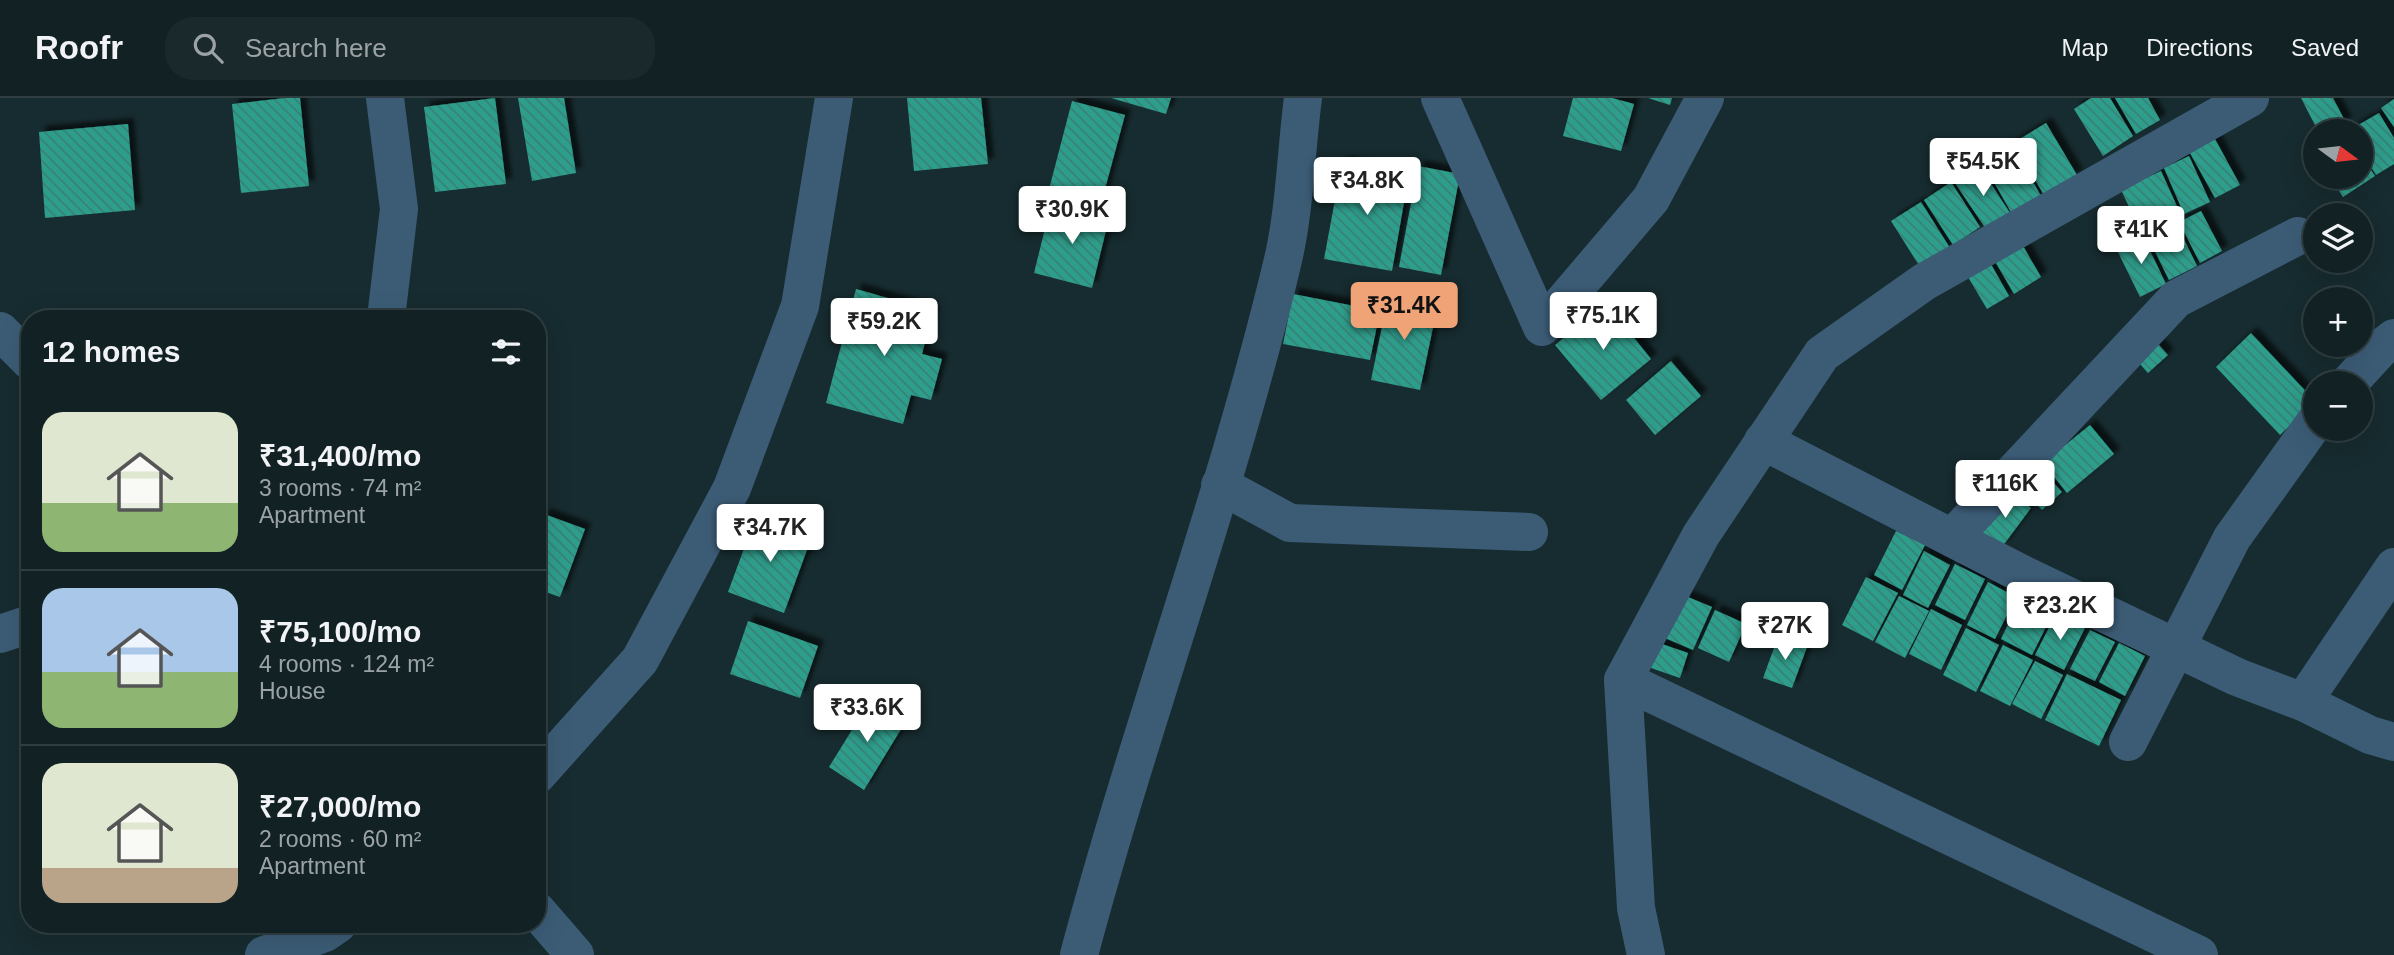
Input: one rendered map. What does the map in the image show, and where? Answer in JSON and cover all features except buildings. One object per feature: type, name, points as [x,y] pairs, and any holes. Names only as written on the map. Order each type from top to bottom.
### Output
[{"type":"street","points":[[385,98],[398,209],[387,310]]},
{"type":"street","points":[[546,765],[640,660],[732,488],[800,306],[834,98]]},
{"type":"street","points":[[1079,955],[1112,833],[1220,485],[1283,258],[1303,98]]},
{"type":"street","points":[[1440,98],[1542,327],[1651,199],[1705,98]]},
{"type":"street","points":[[1646,955],[1636,908],[1623,680],[1701,535],[1822,354],[1924,282],[2250,98]]},
{"type":"street","points":[[1952,538],[2176,299],[2298,236]]},
{"type":"street","points":[[0,331],[21,352]]},
{"type":"street","points":[[2361,371],[2394,338]]},
{"type":"street","points":[[2128,742],[2232,538],[2303,439]]},
{"type":"street","points":[[1763,441],[2177,649],[2237,677],[2304,702],[2370,735],[2394,742]]},
{"type":"street","points":[[1220,485],[1290,523],[1529,532]]},
{"type":"street","points":[[2304,702],[2394,567]]},
{"type":"street","points":[[0,634],[21,627]]},
{"type":"street","points":[[1623,680],[2199,955]]},
{"type":"street","points":[[546,921],[575,955]]},
{"type":"street","points":[[264,955],[325,933]]}]
